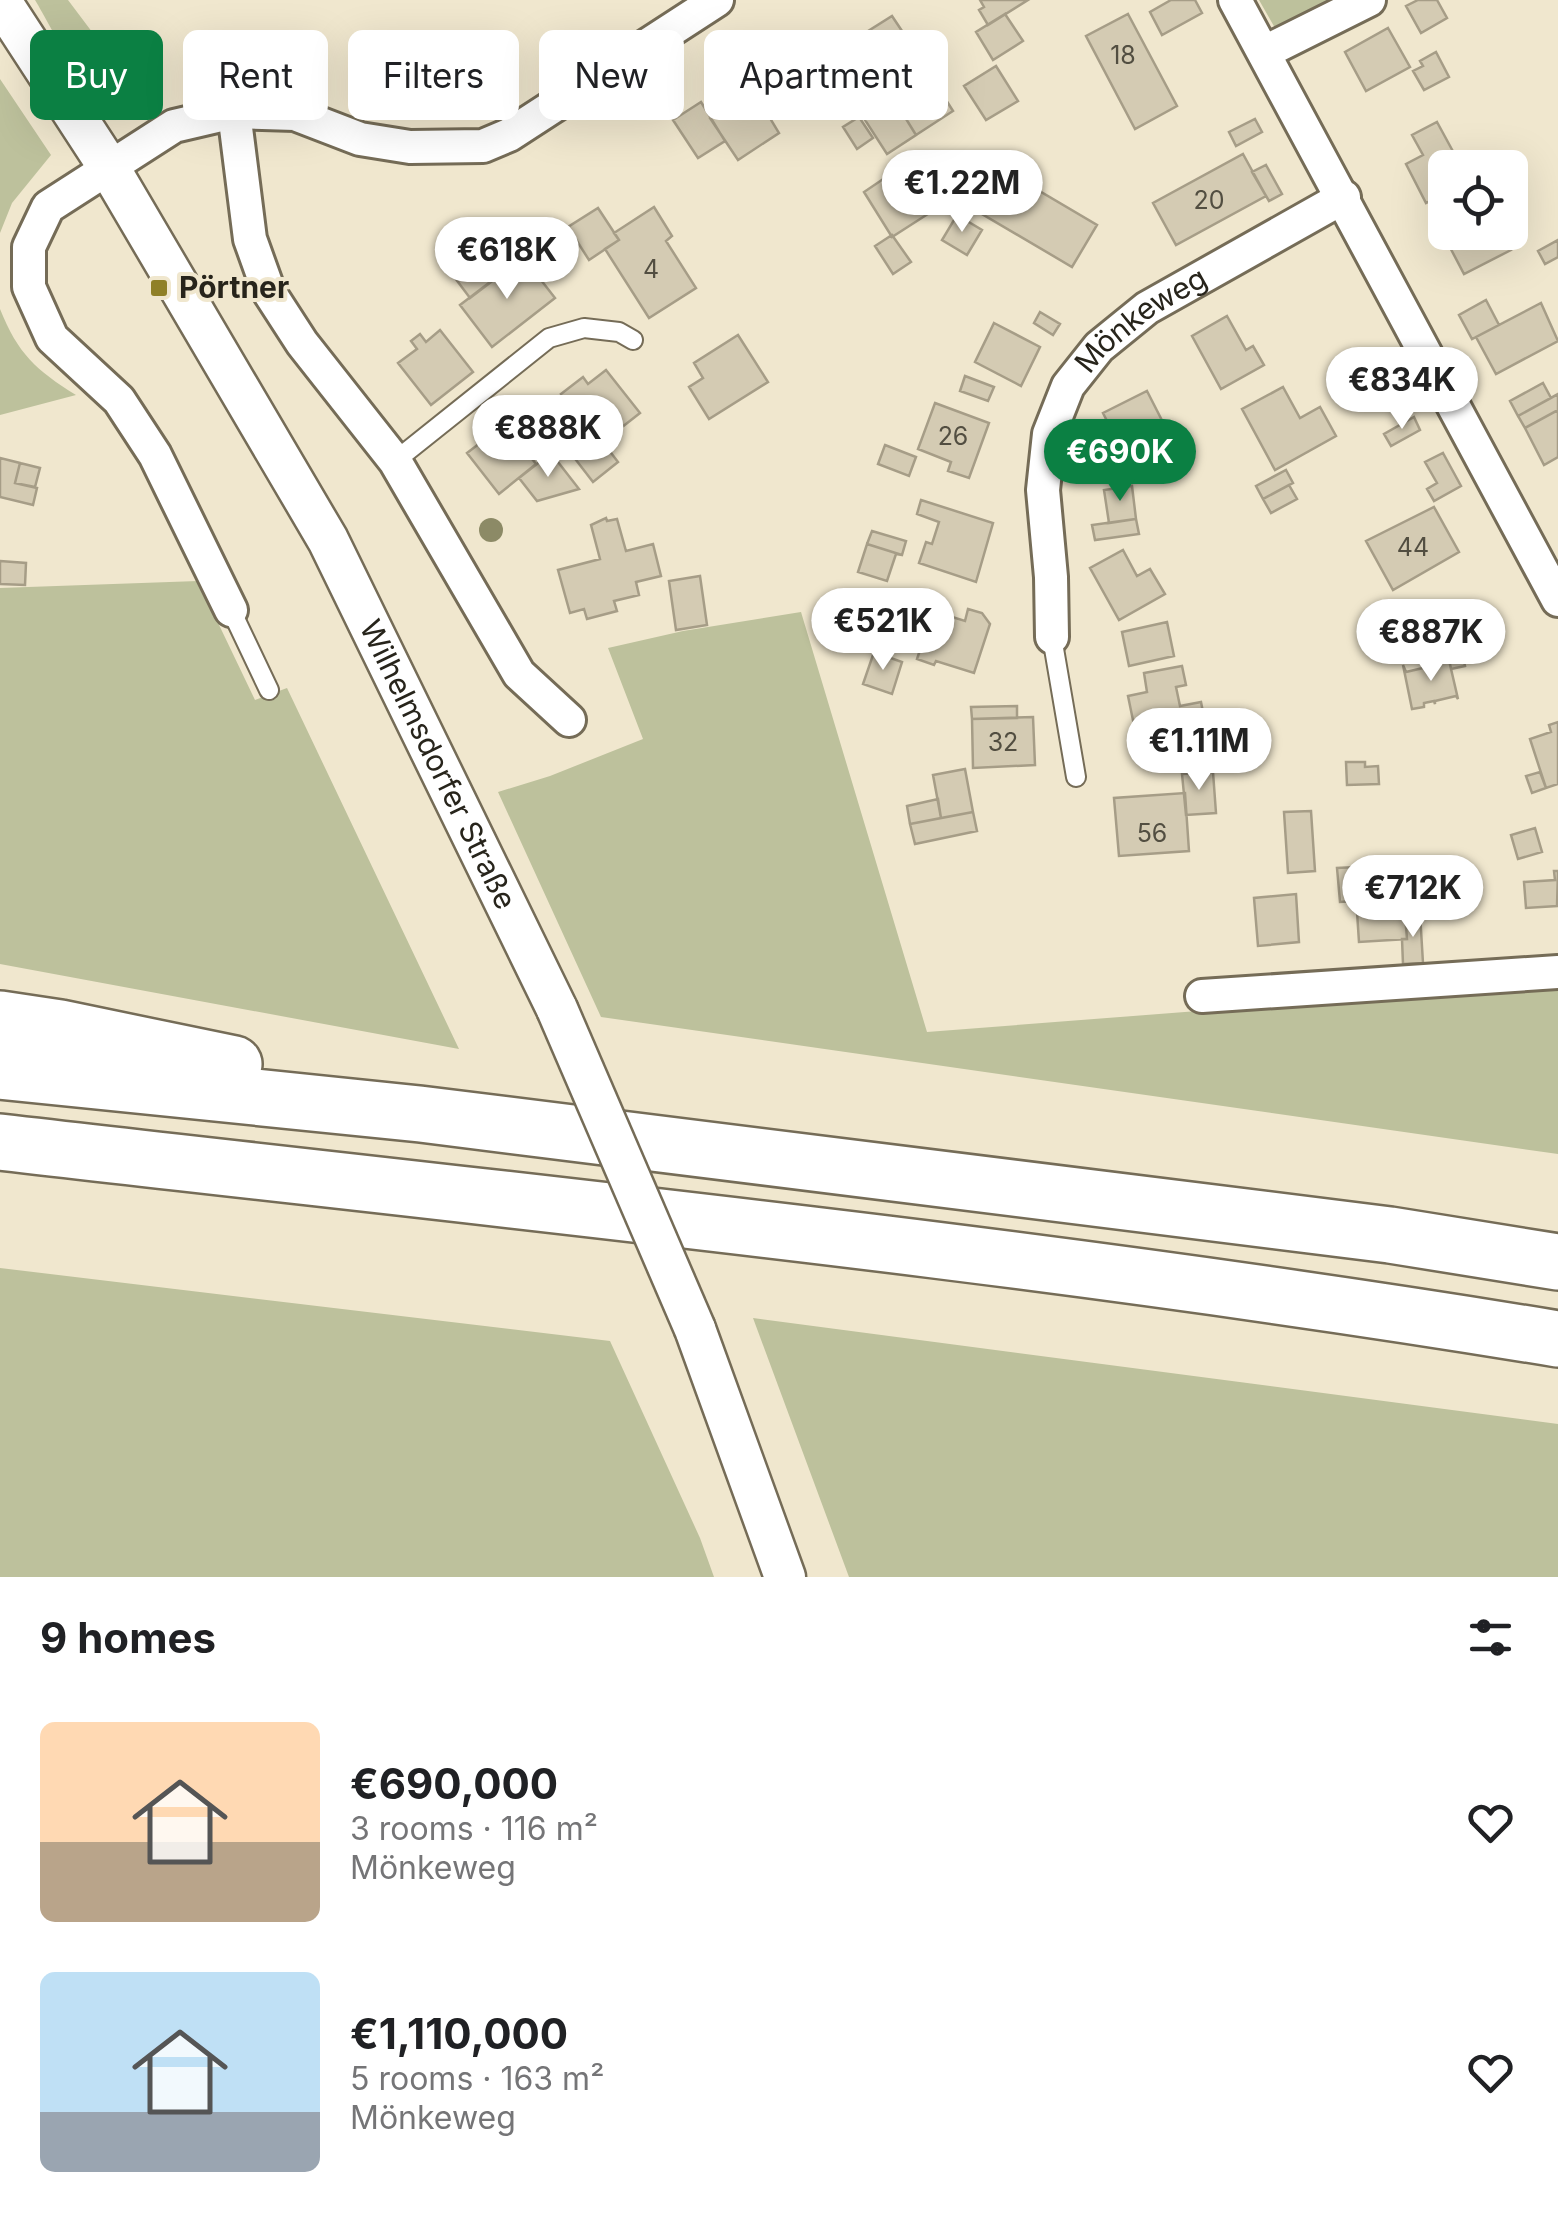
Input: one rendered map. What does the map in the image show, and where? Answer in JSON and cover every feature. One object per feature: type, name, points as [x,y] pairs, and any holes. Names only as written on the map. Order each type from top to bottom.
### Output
[{"type":"highway","points":[[0,1019],[310,1080],[420,1114]]},
{"type":"highway","points":[[0,1071],[420,1114],[1390,1236],[1558,1262]]},
{"type":"highway","points":[[0,1142],[910,1248],[1558,1339]]},
{"type":"street","name":"Wilhelmsdorfer Straße","points":[[0,0],[108,166],[328,540],[557,1009],[695,1329],[785,1577]]},
{"type":"street","points":[[311,120],[360,139],[410,147],[484,146],[509,135],[717,0]]},
{"type":"street","points":[[1235,0],[1558,600]]},
{"type":"street","points":[[1265,52],[1369,0]]},
{"type":"street","points":[[200,120],[174,126],[48,207],[29,247],[29,286],[52,338],[119,400],[155,455],[231,610]]},
{"type":"street","points":[[235,120],[250,238],[269,292],[302,342],[395,461],[519,674],[569,720]]},
{"type":"street","name":"Mönkeweg","points":[[1052,637],[1043,490],[1049,434],[1068,386],[1099,347],[1147,308],[1344,197]]},
{"type":"street","points":[[1202,996],[1558,972]]},
{"type":"lane","points":[[395,461],[549,338],[584,328],[620,332],[633,340]]},
{"type":"lane","points":[[231,610],[269,690]]},
{"type":"lane","points":[[1052,637],[1076,777]]},
{"type":"green space","points":[[35,0],[68,0],[91,30],[52,30]]},
{"type":"green space","points":[[1259,0],[1332,0],[1275,28]]},
{"type":"green space","points":[[0,79],[51,155],[12,203],[0,233]]},
{"type":"green space","points":[[0,309],[30,360],[76,395],[0,415]]},
{"type":"green space","points":[[198,581],[255,700],[287,688],[459,1049],[0,964],[0,588]]},
{"type":"green space","points":[[801,612],[927,1032],[1558,983],[1558,1154],[601,1017],[498,792],[643,739],[608,648]]},
{"type":"green space","points":[[0,1268],[610,1341],[714,1577],[0,1577]]},
{"type":"green space","points":[[753,1318],[1558,1424],[1558,1577],[849,1577]]},
{"type":"building","points":[[980,0],[1028,0],[988,25],[979,10],[984,7]]},
{"type":"building","points":[[1171,0],[1195,0],[1202,13],[1162,35],[1150,12]]},
{"type":"building","points":[[1418,0],[1437,0],[1447,18],[1421,33],[1406,6]]},
{"type":"building","points":[[1005,14],[1023,41],[993,60],[976,32]]},
{"type":"building","points":[[1128,14],[1177,106],[1135,129],[1086,36]]},
{"type":"building","points":[[892,16],[901,30],[870,30]]},
{"type":"building","points":[[1388,28],[1410,67],[1366,91],[1345,52]]},
{"type":"building","points":[[1436,52],[1449,77],[1424,90],[1413,71],[1423,66],[1420,61]]},
{"type":"building","points":[[996,66],[1018,101],[986,120],[964,86]]},
{"type":"building","points":[[701,102],[704,120],[712,120],[725,141],[698,158],[673,120],[684,120],[684,113]]},
{"type":"building","points":[[1255,119],[1262,132],[1236,146],[1229,132]]},
{"type":"building","points":[[711,120],[771,120],[779,133],[738,160]]},
{"type":"building","points":[[861,120],[873,138],[857,149],[843,127]]},
{"type":"building","points":[[865,120],[907,120],[916,135],[887,154]]},
{"type":"building","points":[[907,120],[939,120],[916,135]]},
{"type":"building","points":[[1437,122],[1452,150],[1428,150],[1426,203],[1406,164],[1423,155],[1412,135]]},
{"type":"building","points":[[1243,154],[1266,196],[1176,245],[1153,203]]},
{"type":"building","points":[[1016,161],[1033,171],[1026,183],[1097,225],[1072,267],[982,214]]},
{"type":"building","points":[[1266,165],[1282,194],[1269,201],[1252,172]]},
{"type":"building","points":[[901,167],[929,202],[931,212],[892,237],[864,192]]},
{"type":"building","points":[[654,207],[672,236],[666,241],[696,288],[649,318],[605,249],[619,240],[614,233]]},
{"type":"building","points":[[598,208],[619,240],[589,260],[568,227]]},
{"type":"building","points":[[957,215],[982,230],[967,255],[942,240]]},
{"type":"building","points":[[892,235],[911,262],[893,274],[875,246]]},
{"type":"building","points":[[1558,240],[1558,257],[1545,264],[1538,251]]},
{"type":"building","points":[[460,243],[491,282],[470,298],[440,258]]},
{"type":"building","points":[[1451,250],[1511,250],[1464,274]]},
{"type":"building","points":[[487,253],[502,273],[491,282],[475,262]]},
{"type":"building","points":[[523,257],[555,298],[492,347],[460,305]]},
{"type":"building","points":[[1486,300],[1499,325],[1472,339],[1459,315]]},
{"type":"building","points":[[1541,303],[1558,341],[1496,374],[1476,337]]},
{"type":"building","points":[[1040,312],[1060,324],[1053,335],[1034,323]]},
{"type":"building","points":[[1227,316],[1246,350],[1253,346],[1264,365],[1221,389],[1192,336]]},
{"type":"building","points":[[994,323],[1040,347],[1021,386],[975,362]]},
{"type":"building","points":[[440,330],[473,372],[431,405],[398,363],[417,349],[411,341],[420,334],[426,342]]},
{"type":"building","points":[[738,335],[768,382],[709,419],[689,387],[703,378],[694,363]]},
{"type":"building","points":[[606,370],[640,413],[603,442],[561,394],[583,377],[588,384]]},
{"type":"building","points":[[965,376],[994,387],[988,401],[960,391]]},
{"type":"building","points":[[1543,383],[1551,398],[1518,416],[1510,401]]},
{"type":"building","points":[[1283,387],[1300,418],[1320,407],[1336,436],[1275,470],[1242,409]]},
{"type":"building","points":[[1147,391],[1174,444],[1130,466],[1103,413]]},
{"type":"building","points":[[1558,394],[1558,410],[1525,428],[1518,416]]},
{"type":"building","points":[[935,403],[989,423],[969,478],[948,471],[951,462],[918,449]]},
{"type":"building","points":[[1558,410],[1558,457],[1544,465],[1525,428]]},
{"type":"building","points":[[1414,417],[1420,430],[1391,446],[1384,434]]},
{"type":"building","points":[[505,424],[536,464],[499,494],[467,453]]},
{"type":"building","points":[[592,428],[618,462],[593,482],[566,447]]},
{"type":"building","points":[[885,445],[916,457],[909,476],[878,464]]},
{"type":"building","points":[[551,453],[579,489],[537,501],[519,478]]},
{"type":"building","points":[[1443,453],[1461,486],[1434,501],[1427,489],[1437,483],[1425,462]]},
{"type":"building","points":[[0,458],[20,463],[15,483],[37,488],[33,505],[0,497]]},
{"type":"building","points":[[20,463],[40,468],[35,487],[15,483]]},
{"type":"building","points":[[1286,470],[1293,483],[1263,499],[1256,486]]},
{"type":"building","points":[[1289,485],[1297,499],[1271,513],[1263,499]]},
{"type":"building","points":[[1132,486],[1136,519],[1109,523],[1104,490]]},
{"type":"building","points":[[921,500],[993,523],[976,582],[919,563],[926,542],[932,544],[939,522],[917,514]]},
{"type":"building","points":[[1434,507],[1459,552],[1393,590],[1366,541]]},
{"type":"building","points":[[606,518],[617,519],[626,551],[653,544],[661,576],[636,582],[639,595],[614,601],[617,611],[587,619],[584,609],[570,613],[558,570],[600,559],[591,525]]},
{"type":"building","points":[[1136,519],[1139,534],[1095,540],[1092,525]]},
{"type":"building","points":[[872,531],[906,541],[902,555],[867,544]]},
{"type":"building","points":[[867,544],[902,555],[896,554],[887,581],[858,572]]},
{"type":"building","points":[[1123,550],[1137,576],[1150,569],[1165,594],[1119,620],[1090,568]]},
{"type":"building","points":[[0,561],[26,563],[25,585],[0,584]]},
{"type":"building","points":[[700,576],[707,625],[676,630],[669,581]]},
{"type":"building","points":[[968,609],[982,613],[990,624],[974,673],[917,659],[933,611],[965,621]]},
{"type":"building","points":[[1167,622],[1174,656],[1129,666],[1122,632]]},
{"type":"building","points":[[1460,642],[1465,666],[1451,669],[1446,644]]},
{"type":"building","points":[[874,652],[902,662],[892,694],[863,684]]},
{"type":"building","points":[[1448,656],[1458,699],[1456,696],[1412,709],[1403,665],[1406,672],[1427,667],[1425,660],[1427,663]]},
{"type":"building","points":[[1182,666],[1186,685],[1176,687],[1180,706],[1201,702],[1210,748],[1142,761],[1138,743],[1143,742],[1140,729],[1135,730],[1128,696],[1147,692],[1144,673]]},
{"type":"building","points":[[1017,706],[1017,718],[972,719],[971,707]]},
{"type":"building","points":[[1033,717],[1035,765],[973,768],[972,719]]},
{"type":"building","points":[[1558,722],[1558,784],[1546,788],[1530,739],[1551,732],[1549,725]]},
{"type":"building","points":[[1346,762],[1378,766],[1379,784],[1347,785]]},
{"type":"building","points":[[965,769],[973,812],[941,818],[933,775]]},
{"type":"building","points":[[1213,772],[1216,813],[1186,815],[1182,774]]},
{"type":"building","points":[[1540,772],[1546,788],[1532,793],[1526,776]]},
{"type":"building","points":[[1185,793],[1189,851],[1119,856],[1114,798]]},
{"type":"building","points":[[938,799],[941,818],[910,824],[907,806]]},
{"type":"building","points":[[1311,811],[1315,871],[1288,873],[1284,812]]},
{"type":"building","points":[[973,812],[977,831],[915,844],[910,824]]},
{"type":"building","points":[[1535,828],[1542,852],[1518,859],[1511,835]]},
{"type":"building","points":[[1356,867],[1355,901],[1340,902],[1337,868]]},
{"type":"building","points":[[1554,871],[1558,871],[1557,906],[1526,908],[1524,882],[1555,880]]},
{"type":"building","points":[[1402,879],[1407,939],[1359,942],[1355,882]]},
{"type":"building","points":[[1296,894],[1299,942],[1258,946],[1254,898]]},
{"type":"building","points":[[1420,913],[1423,963],[1403,964],[1405,914]]},
{"type":"place","name":"Pörtner","points":[[159,288]]}]
